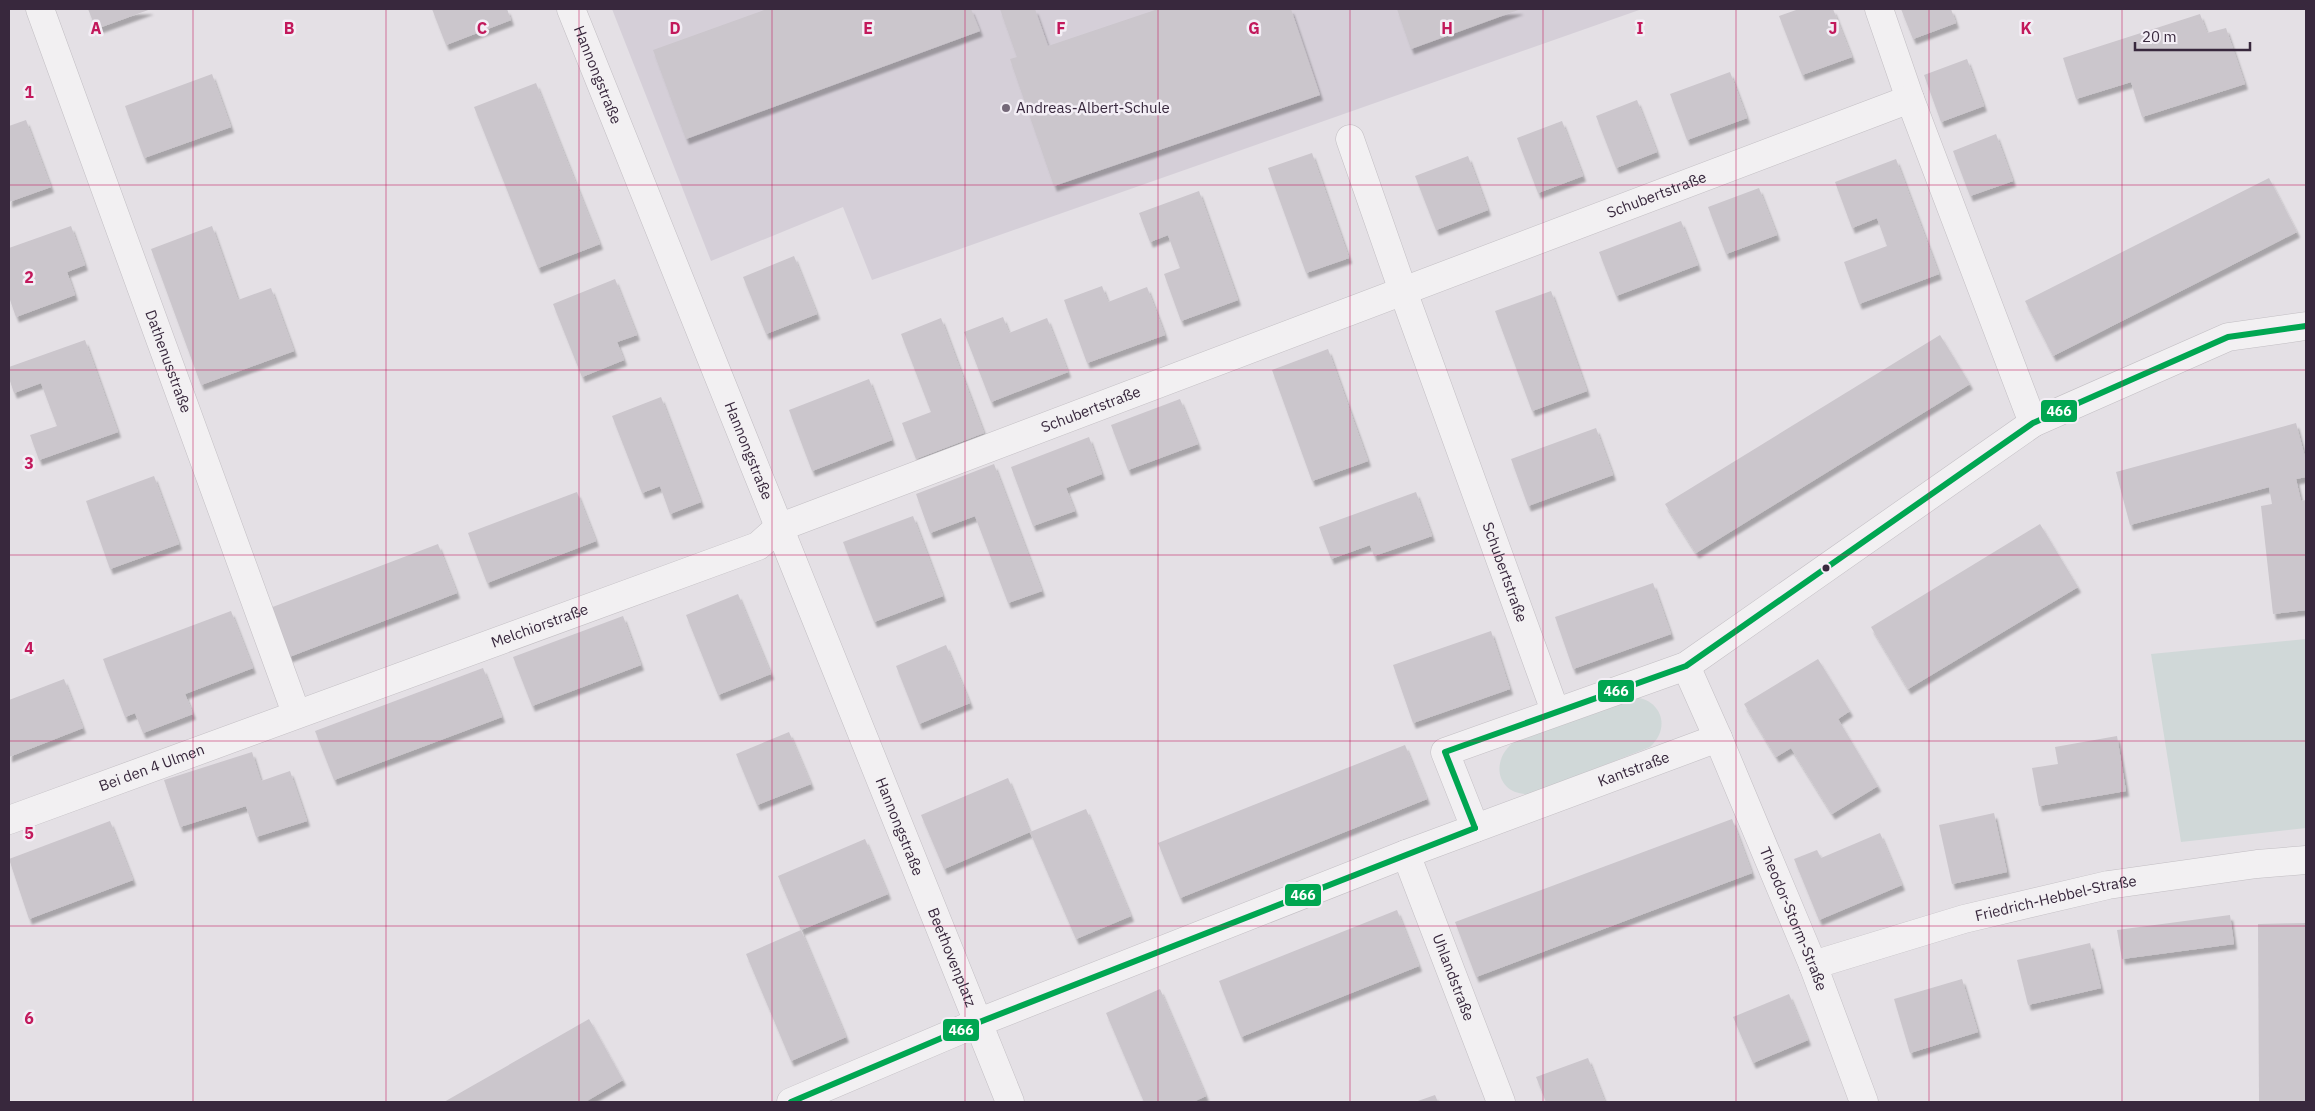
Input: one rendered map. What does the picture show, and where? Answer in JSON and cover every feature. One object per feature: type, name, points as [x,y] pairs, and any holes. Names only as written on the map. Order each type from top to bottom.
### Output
[{"type":"street","name":"Dathenusstraße","points":[[40,9],[296,713]]},
{"type":"street","name":"Hannongstraße","points":[[571,9],[778,528],[927,893]]},
{"type":"street","points":[[1879,9],[1910,99],[2033,423]]},
{"type":"street","name":"Schubertstraße","points":[[778,528],[1910,99]]},
{"type":"street","name":"Schubertstraße","points":[[1350,139],[1555,712]]},
{"type":"street","points":[[1475,828],[1445,752],[1686,666],[2033,423],[2228,337],[2306,326]]},
{"type":"street","name":"Melchiorstraße","points":[[296,713],[758,546],[778,528]]},
{"type":"street","points":[[1686,666],[1718,738]]},
{"type":"street","name":"Bei den 4 Ulmen","points":[[9,820],[296,713]]},
{"type":"street","name":"Kantstraße","points":[[1086,982],[1406,854],[1718,738]]},
{"type":"street","name":"Theodor-Storm-Straße","points":[[1718,738],[1813,964],[1864,1102]]},
{"type":"street","name":"Uhlandstraße","points":[[1406,854],[1501,1102]]},
{"type":"street","name":"Friedrich-Hebbel-Straße","points":[[1813,964],[1964,919],[2108,885],[2257,864],[2306,860]]},
{"type":"street","name":"Beethovenplatz","points":[[927,893],[977,1023],[1010,1102]]},
{"type":"street","name":"Beethovenplatz","points":[[791,1102],[977,1023],[1086,982]]},
{"type":"shaded area","name":"Andreas-Albert-Schule","points":[[612,9],[1642,9],[872,280],[843,207],[711,261]]},
{"type":"shaded area","points":[[2306,639],[2306,828],[2181,842],[2151,654]]},
{"type":"shaded area","points":[[1634,697],[1651,703],[1657,709],[1660,716],[1662,724],[1660,732],[1650,747],[1531,794],[1519,793],[1503,783],[1500,774],[1502,756],[1508,747],[1517,740]]},
{"type":"building","points":[[88,9],[151,9],[96,29]]},
{"type":"building","points":[[432,9],[507,9],[511,20],[446,45]]},
{"type":"building","points":[[767,9],[971,9],[980,31],[686,139],[653,50]]},
{"type":"building","points":[[1000,9],[1035,9],[1048,46],[1158,9],[1291,9],[1320,95],[1054,186],[1010,59],[1017,57]]},
{"type":"building","points":[[1397,9],[1521,9],[1411,49]]},
{"type":"building","points":[[1799,9],[1833,9],[1852,57],[1802,75],[1779,16]]},
{"type":"building","points":[[1901,9],[1951,9],[1956,23],[1913,39]]},
{"type":"building","points":[[2200,14],[2207,33],[2226,28],[2245,84],[2142,117],[2131,82],[2076,99],[2063,58]]},
{"type":"building","points":[[1967,59],[1984,106],[1941,122],[1924,75]]},
{"type":"building","points":[[1730,72],[1747,118],[1687,140],[1670,94]]},
{"type":"building","points":[[212,74],[231,127],[144,158],[125,106]]},
{"type":"building","points":[[536,83],[600,244],[538,268],[474,107]]},
{"type":"building","points":[[1637,100],[1657,152],[1616,168],[1596,116]]},
{"type":"building","points":[[26,120],[51,187],[9,202],[9,126]]},
{"type":"building","points":[[1562,121],[1583,176],[1538,193],[1517,138]]},
{"type":"building","points":[[1996,134],[2013,181],[1970,196],[1953,151]]},
{"type":"building","points":[[1312,153],[1349,258],[1306,273],[1268,168]]},
{"type":"building","points":[[1468,156],[1488,210],[1436,230],[1415,176]]},
{"type":"building","points":[[1896,159],[1939,274],[1859,304],[1844,262],[1887,246],[1877,218],[1852,228],[1835,182]]},
{"type":"building","points":[[2269,178],[2297,232],[2053,356],[2025,301]]},
{"type":"building","points":[[1759,188],[1777,235],[1726,254],[1708,207]]},
{"type":"building","points":[[1199,191],[1238,300],[1181,321],[1164,274],[1180,268],[1168,235],[1150,242],[1139,213]]},
{"type":"building","points":[[1681,221],[1698,265],[1616,296],[1599,252]]},
{"type":"building","points":[[71,226],[85,265],[67,272],[75,295],[16,317],[9,297],[9,248]]},
{"type":"building","points":[[212,226],[238,300],[271,288],[294,351],[201,385],[151,249]]},
{"type":"building","points":[[794,256],[817,314],[766,334],[743,277]]},
{"type":"building","points":[[615,279],[637,335],[617,342],[624,360],[582,377],[553,304]]},
{"type":"building","points":[[1102,286],[1108,302],[1147,287],[1165,335],[1087,363],[1064,300]]},
{"type":"building","points":[[1551,291],[1587,391],[1532,411],[1495,311]]},
{"type":"building","points":[[1003,317],[1009,333],[1047,318],[1068,372],[991,402],[964,332]]},
{"type":"building","points":[[941,318],[984,433],[916,459],[902,423],[931,412],[901,334]]},
{"type":"building","points":[[1940,335],[1970,384],[1696,553],[1665,504]]},
{"type":"building","points":[[85,340],[118,432],[39,460],[30,435],[57,426],[41,383],[14,393],[9,378],[9,367]]},
{"type":"building","points":[[1328,349],[1368,461],[1312,481],[1272,370]]},
{"type":"building","points":[[869,379],[892,440],[812,471],[789,410]]},
{"type":"building","points":[[661,397],[701,502],[670,514],[660,486],[642,493],[612,416]]},
{"type":"building","points":[[1180,399],[1198,444],[1128,470],[1111,425]]},
{"type":"building","points":[[2296,423],[2306,461],[2306,477],[2296,479],[2301,501],[2306,500],[2306,610],[2273,614],[2261,506],[2272,504],[2269,487],[2130,525],[2116,472]]},
{"type":"building","points":[[1596,428],[1613,475],[1528,506],[1511,459]]},
{"type":"building","points":[[1089,437],[1102,474],[1066,488],[1075,511],[1033,526],[1011,467]]},
{"type":"building","points":[[994,464],[1042,591],[1008,603],[975,516],[930,533],[916,494]]},
{"type":"building","points":[[154,476],[179,544],[110,569],[86,501]]},
{"type":"building","points":[[577,492],[596,541],[487,583],[468,533]]},
{"type":"building","points":[[1416,492],[1432,536],[1374,556],[1370,545],[1331,559],[1319,527]]},
{"type":"building","points":[[913,516],[943,596],[874,622],[843,542]]},
{"type":"building","points":[[2040,524],[2078,587],[1908,689],[1871,627]]},
{"type":"building","points":[[438,544],[457,593],[289,657],[270,608]]},
{"type":"building","points":[[1653,583],[1671,634],[1573,669],[1555,617]]},
{"type":"building","points":[[738,594],[771,674],[718,695],[686,615]]},
{"type":"building","points":[[231,611],[253,668],[185,694],[193,714],[143,733],[135,713],[125,717],[103,659]]},
{"type":"building","points":[[623,616],[641,665],[532,706],[513,657]]},
{"type":"building","points":[[1491,631],[1510,689],[1413,723],[1393,665]]},
{"type":"building","points":[[946,645],[970,703],[919,724],[896,666]]},
{"type":"building","points":[[1818,659],[1850,711],[1838,719],[1878,786],[1832,814],[1791,748],[1776,757],[1744,704]]},
{"type":"building","points":[[483,668],[502,717],[334,780],[315,731]]},
{"type":"building","points":[[64,679],[83,728],[9,757],[9,700]]},
{"type":"building","points":[[789,732],[811,784],[757,805],[736,754]]},
{"type":"building","points":[[2117,736],[2126,791],[2039,806],[2032,768],[2058,764],[2055,747]]},
{"type":"building","points":[[1405,745],[1427,799],[1180,898],[1158,843]]},
{"type":"building","points":[[252,752],[261,781],[290,771],[307,821],[256,837],[246,806],[180,827],[164,780]]},
{"type":"building","points":[[1008,778],[1030,832],[944,869],[921,815]]},
{"type":"building","points":[[1086,809],[1131,916],[1076,939],[1030,832]]},
{"type":"building","points":[[1994,813],[2007,872],[1952,884],[1939,825]]},
{"type":"building","points":[[1732,819],[1752,873],[1476,977],[1455,922]]},
{"type":"building","points":[[110,821],[133,880],[29,919],[9,859]]},
{"type":"building","points":[[1880,833],[1902,885],[1819,920],[1794,859],[1817,850],[1821,858]]},
{"type":"building","points":[[865,839],[888,894],[801,930],[778,876]]},
{"type":"building","points":[[1397,910],[1419,966],[1241,1037],[1219,981]]},
{"type":"building","points":[[2230,915],[2234,944],[2122,959],[2117,930]]},
{"type":"building","points":[[2306,923],[2306,1102],[2259,1102],[2258,924]]},
{"type":"building","points":[[801,930],[846,1037],[791,1061],[746,954]]},
{"type":"building","points":[[2090,943],[2101,988],[2028,1005],[2017,960]]},
{"type":"building","points":[[1962,979],[1978,1032],[1910,1053],[1894,999]]},
{"type":"building","points":[[1160,989],[1206,1096],[1193,1102],[1144,1102],[1106,1013]]},
{"type":"building","points":[[1789,994],[1808,1040],[1753,1063],[1733,1017]]},
{"type":"building","points":[[589,1019],[623,1080],[585,1102],[444,1102]]},
{"type":"building","points":[[1588,1058],[1605,1102],[1546,1102],[1536,1077]]},
{"type":"building","points":[[1435,1095],[1438,1102],[1415,1102]]},
{"type":"transit line","name":"466","points":[[1475,828],[1445,752],[1686,666],[2033,423],[2228,337],[2306,326]]},
{"type":"transit line","name":"466","points":[[791,1102],[977,1023],[1475,828]]},
{"type":"place","name":"Andreas-Albert-Schule","points":[[1006,108]]}]
